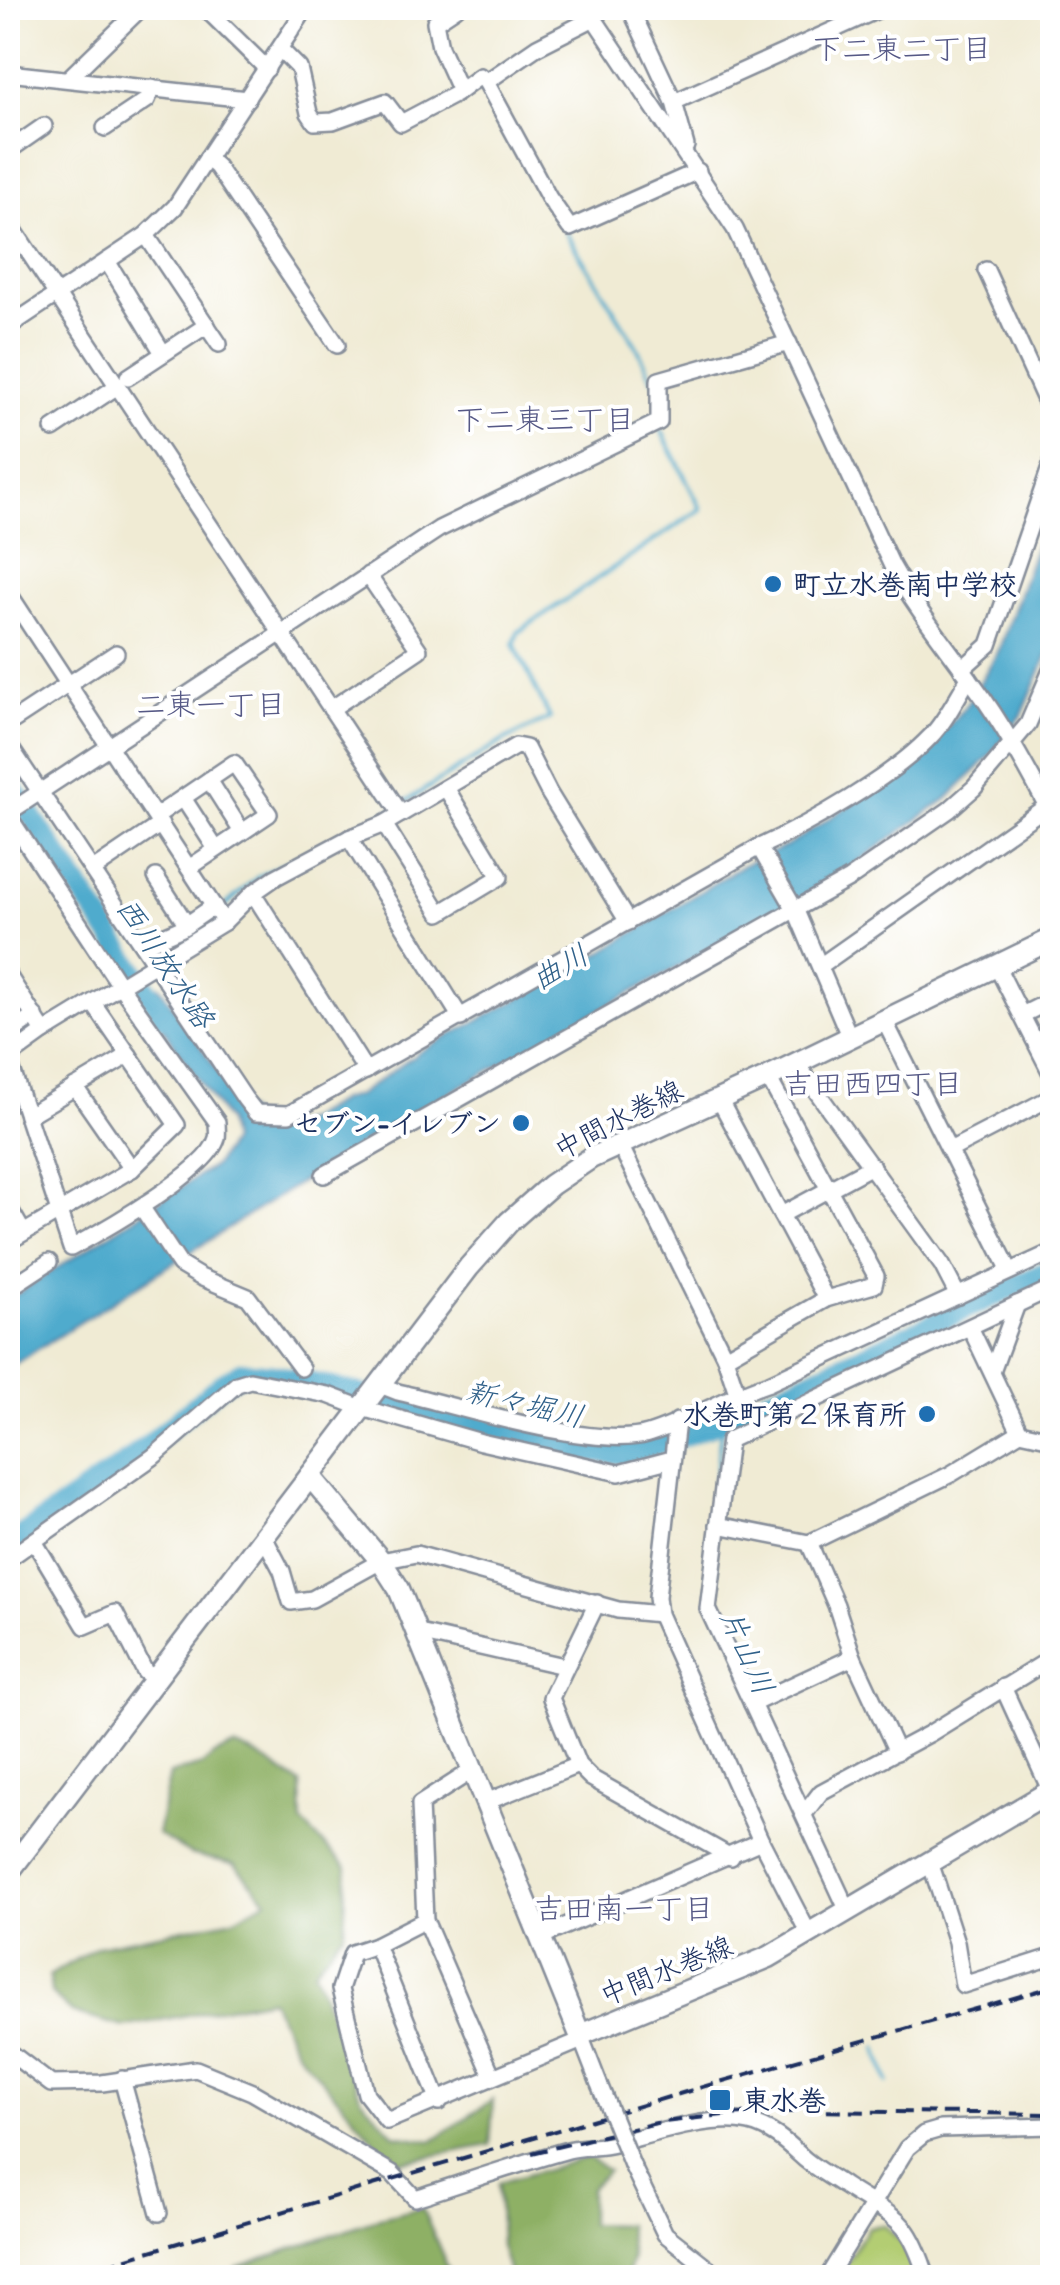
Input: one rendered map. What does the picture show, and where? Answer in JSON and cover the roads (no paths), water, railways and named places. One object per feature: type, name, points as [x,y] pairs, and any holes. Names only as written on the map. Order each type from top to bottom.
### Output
[{"type":"main road","name":"中間水巻線","points":[[8,1873],[469,1267],[509,1222],[551,1185],[620,1142],[796,1064],[1052,940]]},
{"type":"main road","name":"中間水巻線","points":[[310,1476],[382,1561],[399,1589],[581,2037],[769,1957],[1052,1791]]},
{"type":"street","points":[[68,79],[141,8]]},
{"type":"street","points":[[204,8],[266,69]]},
{"type":"street","points":[[8,327],[146,235],[175,207],[306,8]]},
{"type":"street","points":[[456,8],[434,22],[440,47],[459,89]]},
{"type":"street","points":[[630,8],[674,102],[687,154]]},
{"type":"street","points":[[674,102],[882,8]]},
{"type":"street","points":[[486,82],[591,13],[734,230],[892,566],[1010,740],[1050,812],[820,966]]},
{"type":"street","points":[[280,48],[299,68],[315,122],[333,121],[385,102],[401,123],[456,94],[480,76],[570,228],[698,171]]},
{"type":"street","points":[[8,72],[247,99]]},
{"type":"street","points":[[105,128],[147,100],[152,88]]},
{"type":"street","points":[[8,152],[44,126]]},
{"type":"street","points":[[208,158],[337,345]]},
{"type":"street","points":[[8,220],[55,295],[122,382],[401,814]]},
{"type":"street","points":[[146,235],[219,344]]},
{"type":"street","points":[[107,261],[163,353]]},
{"type":"street","points":[[986,270],[1052,416]]},
{"type":"street","points":[[53,430],[207,325]]},
{"type":"street","points":[[628,922],[549,794],[526,748],[516,746],[384,824],[349,838],[253,893],[224,922],[124,986],[44,1032],[8,1058],[12,1089],[26,1116],[71,1248],[142,1208],[177,1181],[218,1136],[216,1122],[124,986],[9,813],[439,529],[659,422],[660,380],[789,343]]},
{"type":"street","points":[[8,744],[142,945],[152,968],[256,1112],[288,1114],[802,828],[932,736],[990,645],[1052,462]]},
{"type":"street","points":[[331,708],[419,650],[368,575]]},
{"type":"street","points":[[8,592],[224,922]]},
{"type":"street","points":[[8,724],[116,652]]},
{"type":"street","points":[[324,1176],[849,880],[974,788],[1010,740],[1028,724],[1052,668]]},
{"type":"street","points":[[93,870],[234,763],[269,814],[189,868]]},
{"type":"street","points":[[208,780],[242,832]]},
{"type":"street","points":[[384,824],[440,913],[500,877],[446,788]]},
{"type":"street","points":[[183,798],[216,850]]},
{"type":"street","points":[[349,838],[460,1018]]},
{"type":"street","points":[[761,851],[794,908],[850,1038]]},
{"type":"street","points":[[156,877],[186,924]]},
{"type":"street","points":[[253,893],[366,1071]]},
{"type":"street","points":[[142,945],[214,906]]},
{"type":"street","points":[[996,965],[1052,1075]]},
{"type":"street","points":[[8,975],[44,1032]]},
{"type":"street","points":[[1022,1016],[1052,1000]]},
{"type":"street","points":[[8,1242],[132,1169],[176,1125],[93,1003]]},
{"type":"street","points":[[8,1034],[35,1016]]},
{"type":"street","points":[[885,1022],[1010,1271]]},
{"type":"street","points":[[26,1116],[129,1056]]},
{"type":"street","points":[[796,1064],[942,1265],[958,1296]]},
{"type":"street","points":[[725,1357],[826,1299],[874,1285],[876,1276],[768,1077]]},
{"type":"street","points":[[75,1087],[132,1169]]},
{"type":"street","points":[[950,1150],[1052,1097]]},
{"type":"street","points":[[719,1099],[826,1299]]},
{"type":"street","points":[[620,1142],[725,1357],[737,1393]]},
{"type":"street","points":[[782,1215],[872,1166]]},
{"type":"street","points":[[8,1206],[24,1232]]},
{"type":"street","points":[[142,1208],[180,1265],[200,1278],[248,1297],[301,1368]]},
{"type":"street","points":[[380,1385],[576,1434],[616,1439],[646,1434],[737,1393],[769,1383],[1052,1252]]},
{"type":"street","points":[[8,1289],[49,1262]]},
{"type":"street","points":[[848,1912],[708,1609],[728,1440],[1052,1288]]},
{"type":"street","points":[[992,1372],[1017,1304]]},
{"type":"street","points":[[970,1327],[1020,1432]]},
{"type":"street","points":[[8,1560],[153,1457],[237,1384],[250,1380],[328,1395],[481,1442],[619,1472],[672,1459]]},
{"type":"street","points":[[718,1525],[809,1543],[951,1474],[1020,1432],[1049,1438],[1052,1419]]},
{"type":"street","points":[[677,1422],[659,1614],[761,1841],[809,1934]]},
{"type":"street","points":[[264,1537],[282,1571],[291,1602],[312,1599],[382,1561],[416,1554],[618,1610],[659,1614]]},
{"type":"street","points":[[34,1541],[84,1626],[114,1613],[145,1672],[156,1678]]},
{"type":"street","points":[[809,1543],[853,1657],[897,1752]]},
{"type":"street","points":[[596,1603],[551,1698],[578,1765],[591,1778],[731,1857]]},
{"type":"street","points":[[419,1633],[564,1666]]},
{"type":"street","points":[[752,1704],[853,1657]]},
{"type":"street","points":[[804,1814],[821,1792],[897,1752],[1052,1658]]},
{"type":"street","points":[[1004,1687],[1052,1791]]},
{"type":"street","points":[[486,1802],[578,1765]]},
{"type":"street","points":[[473,1770],[420,1804],[425,1920],[492,2074]]},
{"type":"street","points":[[540,1937],[761,1841]]},
{"type":"street","points":[[930,1865],[956,1942],[963,1985],[1052,1957]]},
{"type":"street","points":[[425,1920],[376,1945],[352,1952],[340,1989],[366,2094],[387,2121],[440,2102],[492,2074],[581,2037],[632,2165],[665,2234],[721,2278]]},
{"type":"street","points":[[376,1945],[440,2102]]},
{"type":"street","points":[[8,2051],[51,2084],[102,2083],[196,2069],[216,2076],[252,2092],[392,2174],[415,2198],[574,2148],[608,2146],[669,2130],[747,2122],[790,2144],[801,2156],[907,2228],[926,2278]]},
{"type":"street","points":[[122,2079],[159,2213]]},
{"type":"street","points":[[827,2278],[907,2148],[924,2134],[952,2128],[1052,2126]]},
{"type":"water","points":[[1052,501],[1052,645],[1022,715],[989,757],[947,799],[815,892],[392,1124],[8,1368],[8,1300],[215,1165],[231,1141],[227,1121],[142,998],[159,986],[242,1107],[265,1129],[304,1121],[358,1095],[421,1051],[573,970],[745,864],[787,846],[919,760],[968,703],[999,650]]},
{"type":"waterway","points":[[566,233],[637,347],[653,380]]},
{"type":"waterway","points":[[400,805],[503,741],[550,718],[514,644],[518,632],[701,509],[660,428]]},
{"type":"waterway","name":"西川放水路","points":[[8,781],[165,1017]]},
{"type":"waterway","points":[[224,907],[259,876],[392,810]]},
{"type":"waterway","name":"新々堀川","points":[[8,1545],[132,1459],[223,1383],[242,1372],[275,1375],[354,1393],[575,1450],[623,1454],[722,1421],[1052,1269]]},
{"type":"waterway","name":"片山川","points":[[708,1550],[722,1421]]},
{"type":"waterway","name":"片山川","points":[[877,2048],[888,2082]]},
{"type":"railway","points":[[60,2278],[1052,1987]]},
{"type":"railway","points":[[532,2153],[656,2123],[723,2115],[810,2111],[1052,2114]]},
{"type":"place","name":"町立水巻南中学校","points":[[773,584]]},
{"type":"place","name":"セブン-イレブン","points":[[521,1123]]},
{"type":"place","name":"水巻町第２保育所","points":[[927,1414]]},
{"type":"place","name":"東水巻","points":[[720,2100]]},
{"type":"district","name":"下二東二丁目","points":[[902,49]]},
{"type":"district","name":"下二東三丁目","points":[[545,420]]},
{"type":"district","name":"二東一丁目","points":[[211,705]]},
{"type":"district","name":"吉田西四丁目","points":[[873,1084]]},
{"type":"district","name":"吉田南一丁目","points":[[624,1909]]},
{"type":"water label","name":"曲川","points":[[560,967]]}]
